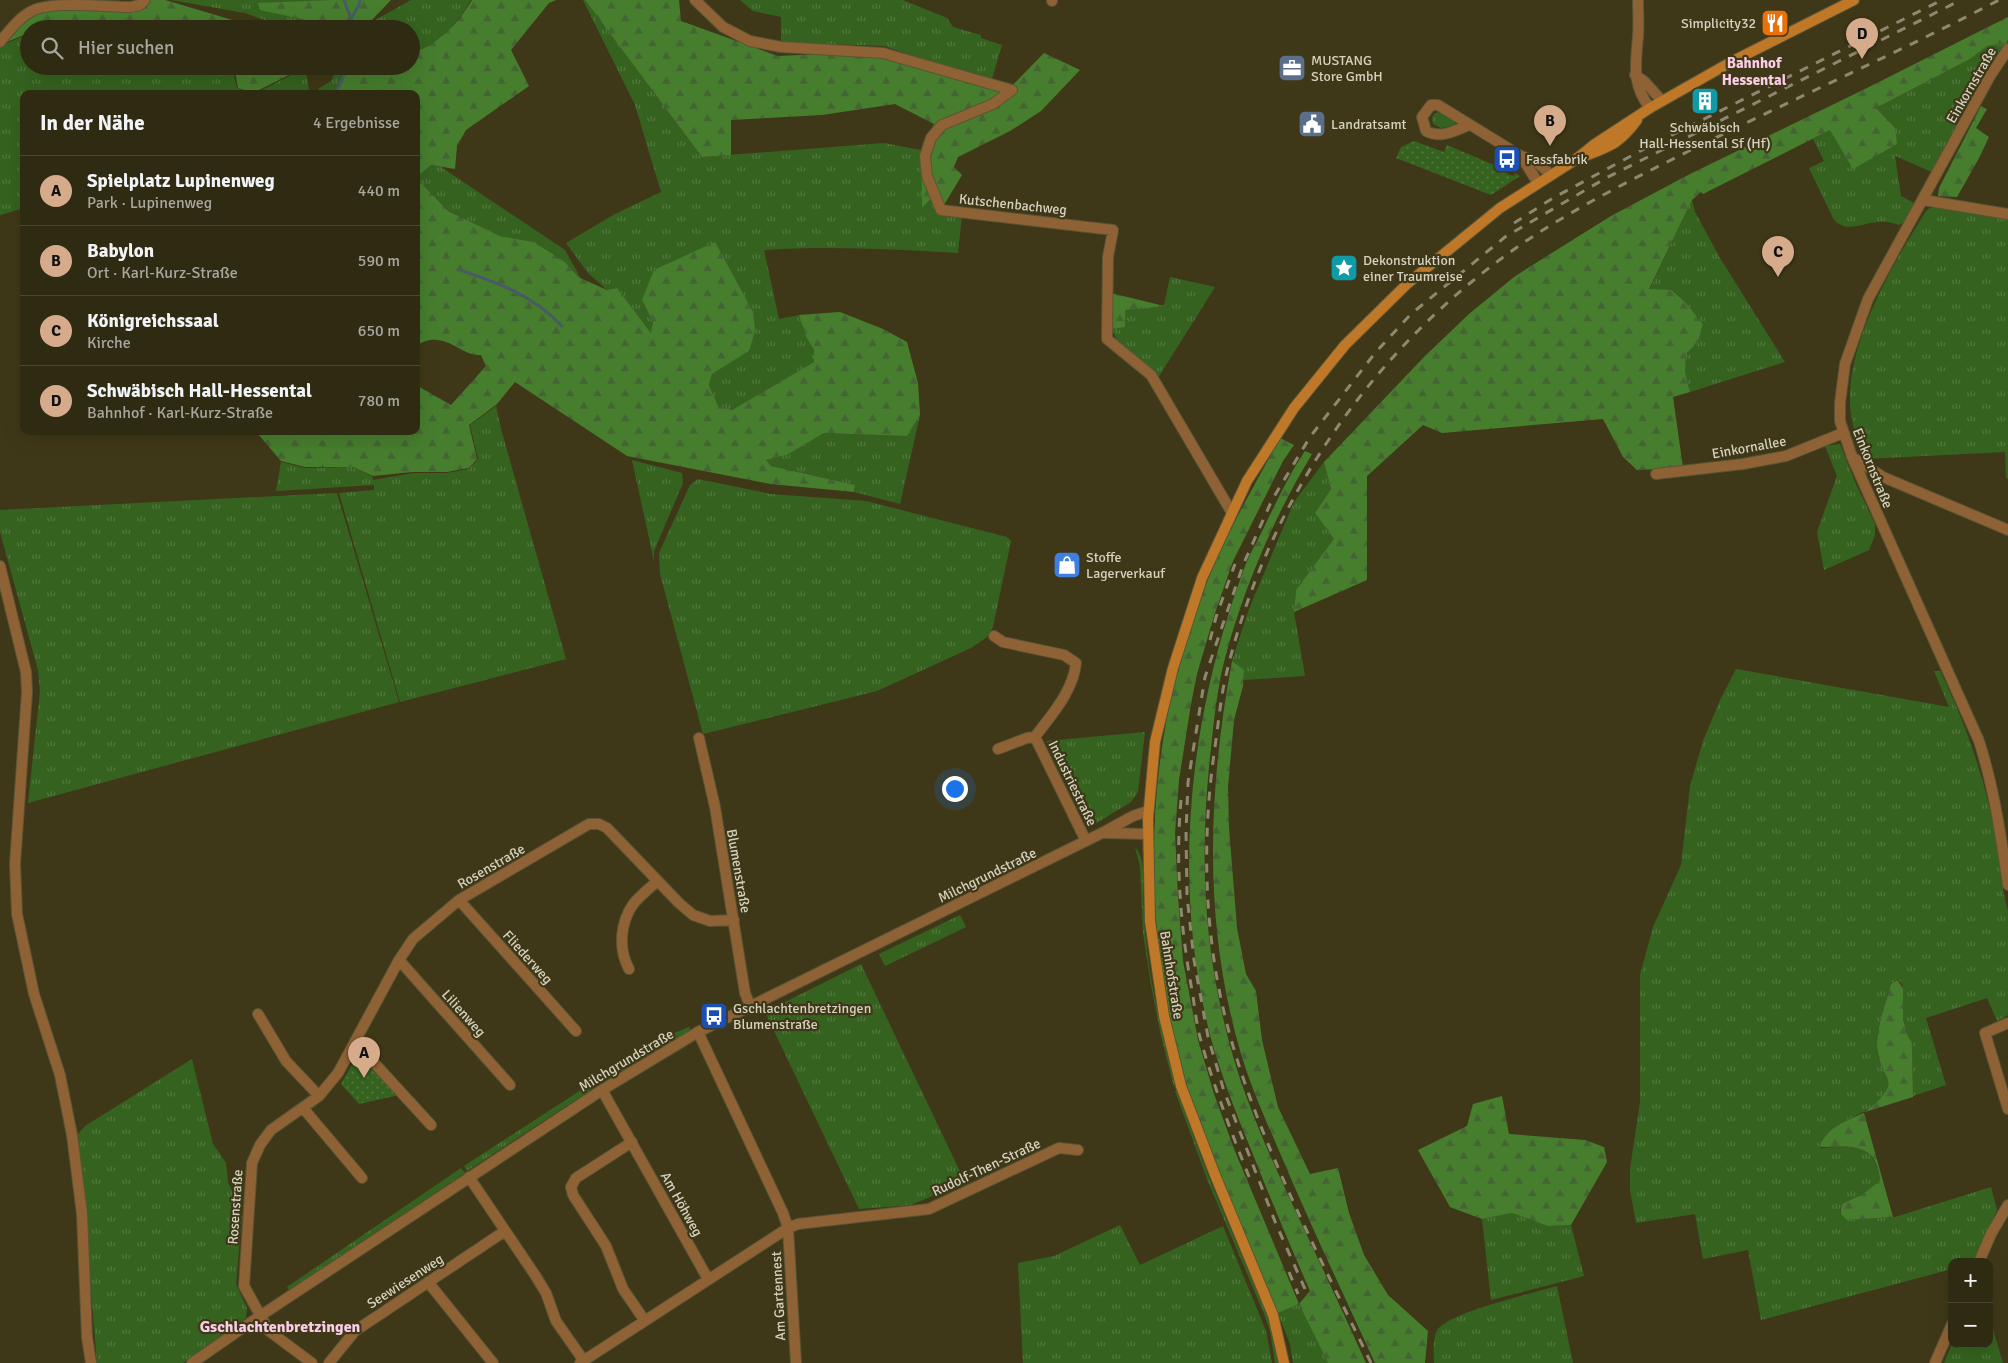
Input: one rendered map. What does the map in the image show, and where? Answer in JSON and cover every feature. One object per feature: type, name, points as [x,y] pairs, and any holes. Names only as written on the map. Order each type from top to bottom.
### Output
[{"type":"main road","name":"Bahnhofstraße","points":[[1284,1363],[1273,1316],[1181,1086],[1164,1016],[1150,921],[1147,834],[1155,742],[1173,668],[1202,578],[1247,482],[1294,408],[1345,345],[1407,284],[1500,208],[1575,160],[1595,144],[1650,108],[1731,62],[1854,0]]},
{"type":"street","points":[[0,42],[12,26],[31,11],[51,6],[131,7],[140,5],[145,0]]},
{"type":"street","name":"Kutschenbachweg","points":[[695,0],[723,27],[750,41],[781,47],[883,53],[1012,90],[993,104],[942,125],[931,138],[925,156],[927,176],[941,210],[1113,230],[1108,257],[1107,339],[1151,375],[1232,513]]},
{"type":"street","points":[[1638,0],[1635,75],[1639,92],[1650,108]]},
{"type":"street","name":"Einkornstraße","points":[[2008,49],[1990,76],[1868,299],[1845,364],[1840,403],[1843,433],[1852,458],[1979,741],[1995,800],[2008,885]]},
{"type":"street","points":[[1635,75],[1645,82],[1662,101]]},
{"type":"street","points":[[1469,125],[1521,156],[1541,164],[1550,175]]},
{"type":"street","points":[[1521,156],[1538,184]]},
{"type":"street","points":[[1923,200],[2008,214]]},
{"type":"street","name":"Einkornallee","points":[[1656,474],[1743,464],[1786,456],[1843,433]]},
{"type":"street","points":[[1852,458],[1883,477],[2008,530]]},
{"type":"street","points":[[0,566],[26,672],[28,692],[15,864],[17,914],[34,994],[60,1075],[72,1135],[82,1214],[87,1337],[91,1363]]},
{"type":"street","name":"Industriestraße","points":[[994,636],[1003,642],[1064,655],[1076,663],[1075,676],[1064,697],[1035,737],[1027,738],[998,749]]},
{"type":"street","name":"Industriestraße","points":[[1035,737],[1086,841]]},
{"type":"street","name":"Blumenstraße","points":[[699,738],[715,807],[745,993],[750,1008]]},
{"type":"street","name":"Milchgrundstraße","points":[[192,1363],[469,1177],[602,1090],[698,1032],[1103,833],[1133,816],[1148,811]]},
{"type":"street","name":"Rosenstraße","points":[[312,1363],[269,1331],[244,1286],[252,1163],[260,1145],[271,1130],[318,1096],[338,1074],[399,960],[413,940],[459,900],[589,824],[599,824],[607,828],[678,903],[693,915],[710,921],[734,920]]},
{"type":"street","name":"Milchgrundstraße","points":[[1103,833],[1147,834]]},
{"type":"street","points":[[629,970],[624,962],[621,941],[625,922],[634,903],[657,881]]},
{"type":"street","name":"Fliederweg","points":[[459,900],[576,1031]]},
{"type":"street","name":"Lilienweg","points":[[399,960],[510,1085]]},
{"type":"street","points":[[258,1014],[286,1061],[318,1096]]},
{"type":"street","points":[[2008,1023],[1985,1033],[2008,1109]]},
{"type":"street","points":[[698,1032],[784,1213],[788,1228]]},
{"type":"street","points":[[355,1042],[431,1125]]},
{"type":"street","name":"Am Höhweg","points":[[602,1090],[708,1279]]},
{"type":"street","points":[[303,1108],[362,1178]]},
{"type":"street","points":[[632,1142],[576,1178],[571,1187],[573,1195],[606,1246],[623,1289],[645,1321]]},
{"type":"street","name":"Rudolf-Then-Straße","points":[[582,1362],[788,1228],[798,1224],[929,1209],[1059,1148],[1078,1150]]},
{"type":"street","points":[[469,1177],[546,1294],[556,1321],[582,1362]]},
{"type":"street","points":[[1981,1258],[1991,1234],[2008,1205]]},
{"type":"street","name":"Am Gartennest","points":[[788,1228],[796,1363]]},
{"type":"street","name":"Seewiesenweg","points":[[329,1363],[355,1331],[505,1231]]},
{"type":"street","points":[[428,1282],[493,1363]]},
{"type":"street","points":[[1935,1363],[1948,1333]]},
{"type":"green space","points":[[147,0],[165,0],[233,20],[28,20],[33,15],[54,9],[132,10]]},
{"type":"green space","points":[[171,0],[332,0],[258,4],[314,20],[265,20],[245,13]]},
{"type":"green space","points":[[391,0],[372,20],[306,20],[260,10],[258,3]]},
{"type":"green space","points":[[411,0],[471,0],[459,18],[446,32],[420,50],[420,20],[375,20]]},
{"type":"green space","points":[[472,0],[556,0],[549,3],[511,50],[529,86],[466,130],[457,146],[455,169],[431,165],[420,174],[420,90],[337,90],[342,75],[420,75],[420,50],[439,39],[460,17]]},
{"type":"green space","points":[[583,0],[585,0],[702,157],[884,143],[921,150],[922,208],[934,197],[938,212],[962,215],[958,253],[861,248],[764,250],[779,319],[799,315],[806,337],[814,350],[814,362],[732,410],[718,406],[709,385],[712,374],[749,351],[642,300],[653,322],[652,334],[617,288],[607,290],[588,273],[566,243],[615,214],[661,192],[635,105]]},
{"type":"green space","points":[[585,0],[679,0],[681,21],[778,56],[886,51],[1006,92],[1044,53],[1080,70],[1041,111],[1010,131],[958,157],[954,167],[962,175],[944,205],[933,197],[922,208],[921,150],[934,124],[895,104],[822,115],[731,120],[731,155],[702,157]]},
{"type":"green space","points":[[740,0],[903,0],[947,18],[953,27],[981,35],[981,38],[1002,45],[992,79],[952,69],[884,46],[781,42],[781,17],[753,11]]},
{"type":"green space","points":[[2008,17],[2008,40],[2006,43],[1987,46],[1970,59],[1876,108],[1895,128],[1897,144],[1853,169],[1830,130],[1703,194],[1701,192],[1692,200],[1649,289],[1672,290],[1685,302],[1703,324],[1698,342],[1686,354],[1685,372],[1690,392],[1673,397],[1683,468],[1637,470],[1623,457],[1603,419],[1442,433],[1423,425],[1367,476],[1367,580],[1294,612],[1296,590],[1334,539],[1315,513],[1331,489],[1324,462],[1425,356],[1469,314],[1514,277],[1611,216],[1690,174]]},
{"type":"green space","points":[[20,27],[20,37],[2,44]]},
{"type":"green space","points":[[20,38],[20,75],[234,75],[237,88],[242,90],[20,90],[20,209],[0,215],[0,46]]},
{"type":"green space","points":[[2008,42],[2008,45],[1992,65],[1932,172],[1895,156],[1901,196],[1914,203],[1906,221],[1899,225],[1889,222],[1873,222],[1850,227],[1839,224],[1834,220],[1809,168],[1824,161],[1813,139],[1830,130],[1895,128],[1876,108],[1970,59],[1987,46]]},
{"type":"green space","points":[[236,75],[289,75],[259,90],[238,88]]},
{"type":"green space","points":[[291,75],[306,75],[309,90],[262,90]]},
{"type":"green space","points":[[334,75],[342,75],[336,90],[318,90],[318,89],[331,81]]},
{"type":"green space","points":[[1981,106],[1987,109],[1976,128],[1989,137],[1979,158],[1957,197],[1938,196],[1939,188]]},
{"type":"green space","points":[[1442,112],[1456,121],[1455,125],[1441,128],[1433,124],[1432,117],[1435,113]]},
{"type":"green space","points":[[1414,141],[1444,152],[1447,145],[1508,171],[1507,174],[1514,176],[1515,173],[1520,176],[1491,195],[1396,158],[1401,147]]},
{"type":"green space","points":[[431,165],[441,167],[565,250],[581,279],[577,277],[565,262],[534,242],[500,236],[448,211],[425,187],[420,179],[420,174]]},
{"type":"green space","points":[[420,179],[448,211],[500,236],[534,242],[565,262],[578,277],[607,290],[617,288],[651,333],[653,322],[642,300],[654,270],[715,242],[753,312],[755,331],[749,351],[712,374],[709,385],[718,406],[732,410],[814,362],[814,350],[806,337],[799,315],[840,312],[883,329],[907,342],[918,383],[920,415],[907,436],[824,433],[787,455],[766,460],[771,466],[855,485],[854,492],[771,484],[627,456],[515,382],[497,404],[469,425],[477,459],[469,468],[447,472],[412,472],[373,476],[353,467],[305,467],[281,461],[259,435],[420,435],[420,387],[451,405],[486,366],[481,355],[468,353],[444,341],[429,340],[420,343]]},
{"type":"green space","points":[[1692,200],[1695,212],[1720,258],[1785,362],[1690,392],[1685,372],[1686,354],[1698,342],[1703,324],[1673,290],[1649,290]]},
{"type":"green space","points":[[1942,207],[2008,217],[2008,479],[2006,478],[2005,452],[1864,459],[1856,438],[1850,400],[1857,351],[1865,326],[1900,253],[1926,211],[1930,208]]},
{"type":"green space","points":[[1170,277],[1215,287],[1156,381],[1145,363],[1119,342],[1112,329],[1125,326],[1125,310],[1164,305]]},
{"type":"green space","points":[[1111,293],[1164,306],[1125,310],[1125,327],[1112,329]]},
{"type":"green space","points":[[496,406],[566,659],[400,702],[339,493],[374,490],[374,485],[276,491],[281,462],[305,468],[352,467],[372,476],[373,480],[413,473],[447,473],[469,469],[478,459],[470,425]]},
{"type":"green space","points":[[920,415],[900,504],[854,492],[855,485],[771,466],[766,460],[787,455],[824,433],[907,436]]},
{"type":"green space","points":[[1280,438],[1294,445],[1283,461],[1233,561],[1197,674],[1179,780],[1175,833],[1183,961],[1198,1040],[1214,1094],[1234,1149],[1299,1304],[1278,1313],[1217,1172],[1187,1086],[1171,1024],[1160,961],[1155,897],[1154,833],[1159,768],[1170,705],[1185,642],[1223,545]]},
{"type":"green space","points":[[1840,444],[1875,524],[1875,535],[1869,550],[1824,570],[1817,532],[1837,476],[1825,446]]},
{"type":"green space","points":[[1305,451],[1312,454],[1284,504],[1260,555],[1240,608],[1224,662],[1211,748],[1205,819],[1205,890],[1212,960],[1226,1030],[1239,1077],[1275,1166],[1366,1363],[1328,1363],[1299,1304],[1310,1291],[1240,1123],[1210,1035],[1198,977],[1191,918],[1189,859],[1192,799],[1199,740],[1210,682],[1225,625],[1249,557],[1285,485]]},
{"type":"green space","points":[[632,460],[682,473],[683,483],[654,551],[654,561]]},
{"type":"green space","points":[[1324,462],[1331,489],[1315,513],[1335,539],[1296,590],[1294,612],[1305,676],[1243,680],[1243,670],[1232,661],[1249,609],[1294,502]]},
{"type":"green space","points":[[698,479],[771,494],[866,501],[1007,537],[1011,541],[993,627],[987,637],[971,648],[877,691],[703,734],[660,574],[659,553],[690,485]]},
{"type":"green space","points":[[337,493],[399,702],[28,803],[40,691],[38,670],[0,532],[0,510]]},
{"type":"green space","points":[[1232,661],[1244,670],[1243,686],[1234,720],[1228,787],[1229,828],[1237,928],[1246,974],[1256,991],[1262,1040],[1278,1107],[1310,1174],[1338,1168],[1349,1213],[1364,1255],[1388,1295],[1428,1331],[1425,1363],[1375,1363],[1291,1180],[1258,1100],[1239,1047],[1227,999],[1219,951],[1213,855],[1214,806],[1218,758]]},
{"type":"green space","points":[[1736,669],[1949,707],[1934,671],[1940,671],[1957,708],[1978,765],[1993,824],[2008,911],[2008,1015],[1997,1021],[1987,998],[1926,1018],[1946,1085],[1913,1096],[1912,1043],[1907,1034],[1903,1018],[1903,987],[1897,979],[1891,984],[1880,1021],[1877,1040],[1879,1059],[1888,1078],[1887,1091],[1874,1106],[1835,1128],[1826,1135],[1820,1144],[1821,1148],[1852,1147],[1860,1149],[1873,1159],[1877,1168],[1880,1180],[1870,1189],[1842,1204],[1841,1213],[1847,1220],[1895,1217],[1991,1187],[1997,1210],[1976,1258],[1948,1258],[1948,1270],[1761,1320],[1748,1250],[1703,1259],[1695,1214],[1636,1223],[1630,1190],[1630,1169],[1640,1102],[1640,975],[1653,927],[1681,865],[1690,786],[1703,741],[1720,700]]},
{"type":"green space","points":[[1145,732],[1138,792],[1131,802],[1090,827],[1046,741]]},
{"type":"green space","points":[[1135,847],[1139,852],[1142,865],[1144,922],[1150,970],[1164,1040],[1176,1086],[1174,1087],[1151,985],[1143,933],[1140,866]]},
{"type":"green space","points":[[960,915],[966,927],[885,966],[879,954]]},
{"type":"green space","points":[[861,964],[965,1182],[911,1205],[859,1209],[765,1012]]},
{"type":"green space","points":[[1897,980],[1903,988],[1903,1019],[1907,1034],[1912,1043],[1913,1097],[1865,1112],[1878,1101],[1888,1086],[1888,1080],[1879,1057],[1877,1037],[1891,984]]},
{"type":"green space","points":[[689,1027],[691,1031],[598,1085],[616,1067],[639,1051]]},
{"type":"green space","points":[[192,1059],[213,1144],[226,1163],[228,1182],[242,1215],[236,1284],[247,1308],[246,1318],[183,1363],[97,1363],[78,1134],[85,1126]]},
{"type":"green space","points":[[361,1060],[374,1066],[399,1095],[359,1104],[341,1084],[354,1061]]},
{"type":"green space","points":[[601,1077],[594,1088],[467,1171],[464,1166]]},
{"type":"green space","points":[[1175,1091],[1177,1091],[1209,1178],[1273,1330],[1278,1363],[1275,1363],[1270,1331],[1264,1314],[1207,1179]]},
{"type":"green space","points":[[1502,1096],[1509,1134],[1585,1140],[1604,1147],[1607,1162],[1571,1225],[1548,1226],[1512,1213],[1482,1219],[1450,1207],[1418,1150],[1467,1126],[1473,1104]]},
{"type":"green space","points":[[1864,1113],[1893,1217],[1847,1220],[1841,1213],[1842,1204],[1870,1189],[1880,1180],[1878,1168],[1874,1159],[1860,1149],[1842,1146],[1821,1147],[1820,1145],[1833,1129],[1845,1121]]},
{"type":"green space","points":[[461,1168],[465,1173],[289,1290],[287,1287]]},
{"type":"green space","points":[[1512,1213],[1548,1226],[1571,1225],[1584,1276],[1491,1300],[1482,1219]]},
{"type":"green space","points":[[1120,1225],[1140,1265],[1223,1226],[1266,1331],[1272,1363],[1023,1363],[1018,1263],[1054,1256]]},
{"type":"green space","points":[[1557,1286],[1573,1363],[1434,1363],[1435,1337],[1438,1329],[1446,1323],[1475,1310]]},
{"type":"green space","points":[[1299,1304],[1328,1363],[1293,1363],[1290,1344],[1278,1313]]},
{"type":"green space","points":[[1993,1329],[2003,1363],[1944,1363],[1950,1348],[1993,1348]]},
{"type":"waterway","points":[[344,0],[351,19]]},
{"type":"waterway","points":[[352,20],[360,0]]},
{"type":"waterway","points":[[337,90],[343,75]]},
{"type":"waterway","points":[[460,270],[489,280],[527,298],[551,315],[562,326]]},
{"type":"railway","points":[[1514,223],[1553,198],[1644,149],[1942,0]]},
{"type":"railway","points":[[1305,1289],[1276,1224],[1224,1091],[1208,1037],[1194,960],[1187,896],[1186,832],[1188,782],[1205,677],[1243,565],[1272,500],[1310,437],[1375,353],[1411,314],[1505,237],[1606,178],[1961,0]]},
{"type":"railway","points":[[1371,1363],[1292,1200],[1257,1116],[1229,1032],[1214,962],[1207,890],[1207,854],[1211,782],[1220,708],[1224,684],[1242,618],[1267,553],[1297,492],[1333,434],[1374,379],[1420,329],[1471,283],[1526,241],[1560,219],[1708,141],[1999,0]]},
{"type":"railway","points":[[1210,640],[1235,564]]},
{"type":"railway","points":[[1181,800],[1179,824],[1180,898],[1185,948],[1197,1025],[1218,1095],[1252,1184]]},
{"type":"railway","points":[[1289,1272],[1298,1294]]},
{"type":"place","name":"Simplicity32","points":[[1775,23]]},
{"type":"place","name":"Schwäbisch Hall-Hessental","points":[[1862,59]]},
{"type":"place","name":"MUSTANG Store GmbH","points":[[1292,68]]},
{"type":"place","name":"Schwäbisch Hall-Hessental Sf (Hf)","points":[[1705,101]]},
{"type":"place","name":"Landratsamt","points":[[1312,124]]},
{"type":"place","name":"Babylon","points":[[1550,146]]},
{"type":"place","name":"Fassfabrik","points":[[1507,159]]},
{"type":"place","name":"Dekonstruktion einer Traumreise","points":[[1344,268]]},
{"type":"place","name":"Königreichssaal","points":[[1778,277]]},
{"type":"place","name":"Stoffe Lagerverkauf","points":[[1067,565]]},
{"type":"place","name":"Gschlachtenbretzingen Blumenstraße","points":[[714,1016]]},
{"type":"place","name":"Spielplatz Lupinenweg","points":[[364,1078]]},
{"type":"district","name":"Bahnhof Hessental","points":[[1754,72]]},
{"type":"district","name":"Gschlachtenbretzingen","points":[[280,1326]]}]
